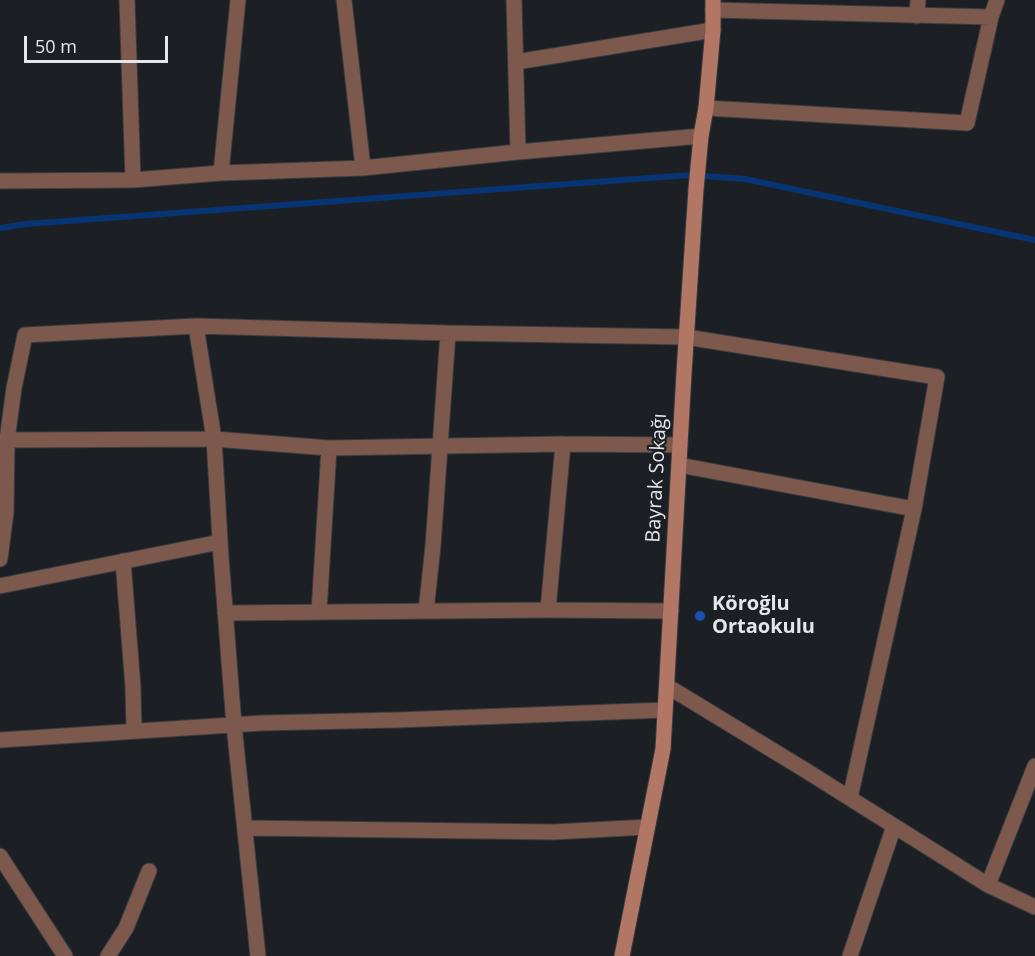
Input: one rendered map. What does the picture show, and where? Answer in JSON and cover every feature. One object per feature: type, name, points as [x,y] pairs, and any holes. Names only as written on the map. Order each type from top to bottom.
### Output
[{"type":"main road","name":"Bayrak Sokağı","points":[[622,956],[663,748],[686,337],[698,163],[706,108],[713,5]]},
{"type":"street","points":[[127,0],[133,180]]},
{"type":"street","points":[[221,173],[238,0]]},
{"type":"street","points":[[345,0],[363,168]]},
{"type":"street","points":[[514,0],[518,152]]},
{"type":"street","points":[[706,108],[967,123],[997,0]]},
{"type":"street","points":[[713,5],[917,8],[991,18]]},
{"type":"street","points":[[516,62],[713,30]]},
{"type":"street","points":[[0,181],[133,180],[221,173],[363,168],[701,136]]},
{"type":"street","points":[[196,326],[214,440],[234,725],[258,956]]},
{"type":"street","points":[[0,559],[6,512],[4,440],[25,335],[196,326],[686,337],[937,377],[914,509],[850,798]]},
{"type":"street","points":[[426,611],[433,546],[448,333]]},
{"type":"street","points":[[4,440],[214,440],[329,448],[563,444],[680,445]]},
{"type":"street","points":[[548,610],[563,444]]},
{"type":"street","points":[[319,612],[329,448]]},
{"type":"street","points":[[678,465],[914,509]]},
{"type":"street","points":[[0,586],[220,542]]},
{"type":"street","points":[[123,561],[133,687],[134,731]]},
{"type":"street","points":[[225,613],[670,611]]},
{"type":"street","points":[[667,686],[988,885],[1035,907]]},
{"type":"street","points":[[0,740],[234,725],[665,710]]},
{"type":"street","points":[[988,885],[1035,766]]},
{"type":"street","points":[[850,956],[894,826]]},
{"type":"street","points":[[244,828],[554,832],[647,827]]},
{"type":"street","points":[[0,856],[65,956]]},
{"type":"street","points":[[108,956],[126,928],[149,871]]},
{"type":"waterway","points":[[0,228],[26,224],[690,175],[745,179],[1035,240]]},
{"type":"place","name":"Köroğlu Ortaokulu","points":[[700,616]]}]
